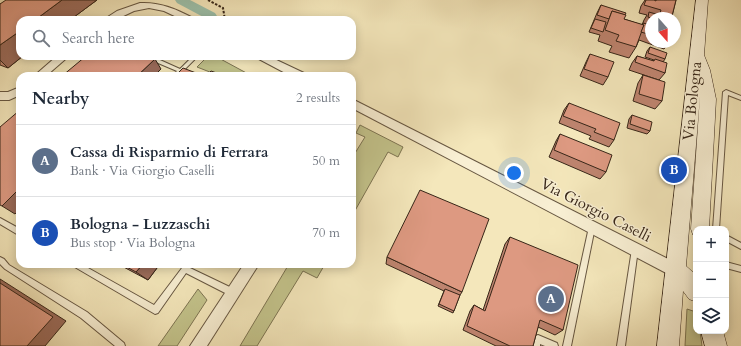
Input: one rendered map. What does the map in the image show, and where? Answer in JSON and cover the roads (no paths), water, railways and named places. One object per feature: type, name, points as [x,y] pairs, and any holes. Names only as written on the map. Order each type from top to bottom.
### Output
[{"type":"main road","name":"Via Bologna","points":[[668,346],[702,0]]},
{"type":"main road","name":"Via Bologna","points":[[697,51],[703,70],[708,99],[700,226]]},
{"type":"main road","points":[[675,270],[693,287]]},
{"type":"main road","points":[[713,334],[716,346]]},
{"type":"street","points":[[114,16],[129,6],[146,1],[155,2],[178,16]]},
{"type":"street","points":[[44,72],[59,60]]},
{"type":"street","points":[[268,60],[292,72]]},
{"type":"street","points":[[0,96],[9,96],[16,93]]},
{"type":"street","name":"Via Giorgio Caselli","points":[[356,108],[675,270]]},
{"type":"street","points":[[198,346],[249,268]]},
{"type":"lane","points":[[154,60],[180,72],[192,60]]},
{"type":"lane","points":[[716,226],[726,92],[741,98]]},
{"type":"lane","points":[[0,221],[16,230]]},
{"type":"lane","points":[[567,346],[592,227]]},
{"type":"lane","points":[[729,240],[741,246]]},
{"type":"lane","points":[[621,346],[635,249]]},
{"type":"lane","points":[[0,260],[2,261],[4,267],[84,314],[121,346]]},
{"type":"lane","points":[[729,266],[741,269]]},
{"type":"lane","points":[[82,268],[155,310],[186,268]]},
{"type":"lane","points":[[190,268],[233,293]]},
{"type":"lane","points":[[536,346],[538,339],[554,346]]},
{"type":"waterway","points":[[181,0],[211,16]]},
{"type":"place","name":"Bologna - Luzzaschi","points":[[674,170]]},
{"type":"place","name":"Cassa di Risparmio di Ferrara","points":[[551,299]]}]
